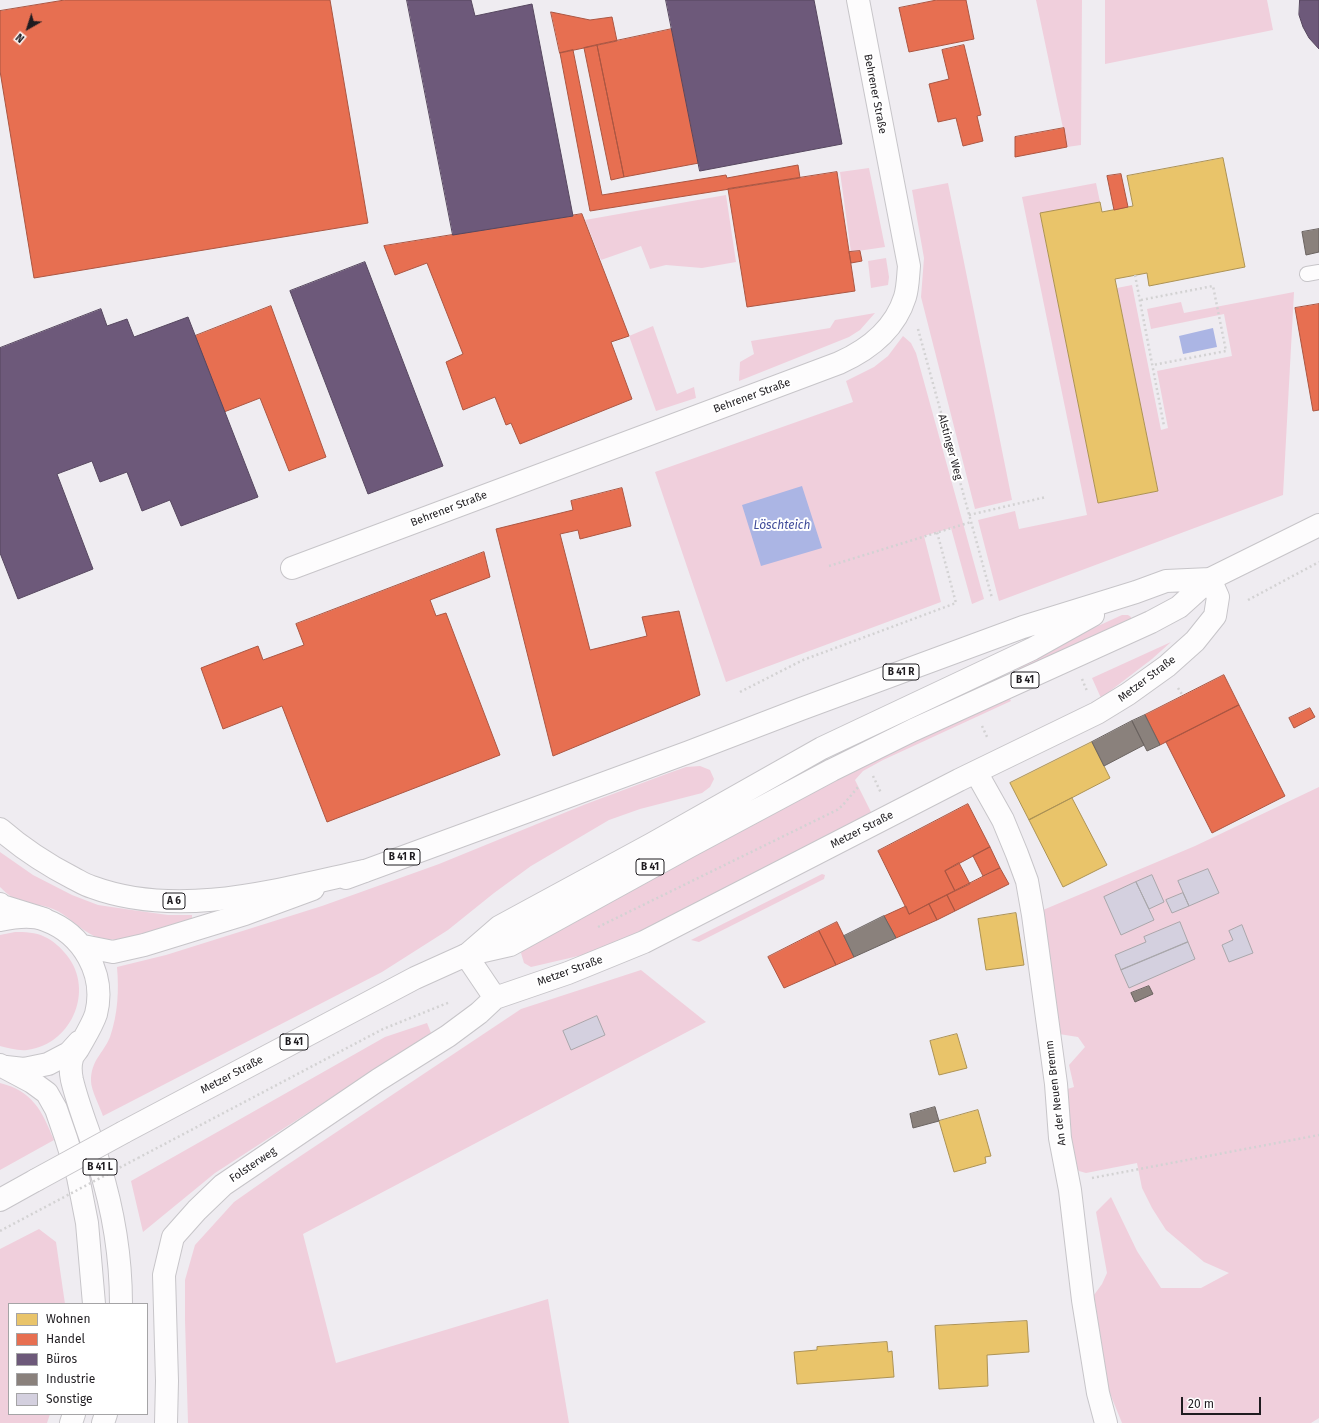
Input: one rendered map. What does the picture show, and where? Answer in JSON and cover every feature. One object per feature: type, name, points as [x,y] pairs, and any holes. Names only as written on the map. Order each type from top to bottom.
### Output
[{"type":"main road","name":"Behrener Straße","points":[[292,568],[840,363],[857,355],[886,331],[905,298],[909,266],[858,0]]},
{"type":"main road","name":"Metzer Straße","points":[[0,1200],[124,1132],[415,978],[466,956],[510,945],[832,770],[913,730],[1151,622],[1179,607],[1210,579],[1319,525]]},
{"type":"main road","name":"Metzer Straße","points":[[364,871],[716,742],[1009,632],[1166,581],[1210,579]]},
{"type":"main road","name":"Metzer Straße","points":[[495,998],[568,972],[644,942],[976,772],[1097,714],[1167,666],[1195,641],[1215,616],[1218,597],[1210,579]]},
{"type":"main road","name":"Metzer Straße","points":[[466,956],[499,927],[652,844],[822,748],[1032,649],[1136,592]]},
{"type":"main road","name":"An der Neuen Bremm","points":[[976,772],[1003,820],[1027,881],[1056,1084],[1060,1138],[1069,1182],[1083,1300],[1098,1393],[1106,1423]]},
{"type":"main road","name":"A 6","points":[[0,829],[21,847],[54,868],[92,887],[130,897],[165,901],[245,897],[364,871]]},
{"type":"main road","name":"B 41 R","points":[[83,946],[113,952],[144,945],[245,914],[364,871]]},
{"type":"main road","points":[[0,904],[2,906],[44,919],[65,930],[83,946],[94,967],[98,990],[96,1014],[85,1036],[69,1053],[48,1064],[24,1069],[0,1066]]},
{"type":"main road","points":[[0,920],[20,916],[44,919]]},
{"type":"main road","points":[[466,956],[495,998]]},
{"type":"main road","name":"Folsterweg","points":[[166,1423],[167,1381],[164,1275],[173,1237],[197,1210],[223,1185],[378,1080],[448,1036],[479,1013],[495,998]]},
{"type":"main road","name":"B 41 L","points":[[85,1036],[72,1059],[72,1079],[100,1165],[114,1222],[121,1279],[121,1303]]},
{"type":"main road","name":"B 41 L","points":[[0,1066],[32,1082],[47,1093],[56,1109],[78,1177],[87,1223],[94,1303]]},
{"type":"path","points":[[1135,275],[1164,426]]},
{"type":"path","points":[[1141,300],[1213,286],[1226,351],[1153,365]]},
{"type":"path","name":"Alstinger Weg","points":[[905,298],[915,316],[992,598]]},
{"type":"path","points":[[969,515],[1046,497]]},
{"type":"path","points":[[829,566],[971,522]]},
{"type":"path","points":[[740,692],[803,660],[956,603],[937,532]]},
{"type":"path","points":[[1248,600],[1319,562]]},
{"type":"path","points":[[1179,689],[1183,696]]},
{"type":"path","points":[[980,722],[990,743]]},
{"type":"path","points":[[867,778],[877,772]]},
{"type":"path","points":[[872,774],[884,798]]},
{"type":"path","points":[[597,928],[837,810],[862,782]]},
{"type":"path","points":[[0,1231],[383,1029],[456,999]]},
{"type":"path","points":[[1069,1182],[1102,1177],[1319,1134]]},
{"type":"shaded area","points":[[1036,0],[1082,0],[1081,145],[1067,147]]},
{"type":"shaded area","points":[[1105,0],[1267,0],[1273,30],[1105,64]]},
{"type":"shaded area","points":[[869,168],[885,247],[851,252],[840,172]]},
{"type":"shaded area","points":[[948,183],[1012,500],[975,509],[921,297],[924,258],[912,190]]},
{"type":"shaded area","points":[[1096,183],[1100,202],[1040,214],[1098,503],[1158,491],[1117,288],[1132,285],[1161,430],[1168,428],[1157,371],[1232,356],[1224,314],[1151,329],[1147,309],[1181,302],[1184,313],[1294,292],[1283,495],[999,601],[978,520],[1015,511],[1019,529],[1087,515],[1022,197]]},
{"type":"shaded area","points":[[726,195],[736,262],[702,268],[666,265],[650,269],[641,246],[601,260],[585,220]]},
{"type":"shaded area","points":[[886,258],[889,277],[888,285],[871,288],[868,261]]},
{"type":"shaded area","points":[[875,313],[860,330],[849,337],[739,381],[740,362],[754,354],[751,341],[830,328],[835,320]]},
{"type":"shaded area","points":[[653,326],[677,394],[694,387],[696,398],[656,411],[629,336]]},
{"type":"shaded area","points":[[903,336],[911,343],[916,353],[984,599],[972,604],[951,528],[924,536],[941,602],[726,682],[655,472],[853,402],[846,381],[874,367],[888,356]]},
{"type":"shaded area","points":[[1122,615],[1128,615],[1131,617],[1131,620],[1020,673],[1017,663]]},
{"type":"shaded area","points":[[1171,642],[1152,659],[1101,698],[1092,678]]},
{"type":"shaded area","points":[[1008,695],[1011,701],[883,760],[863,771],[855,780],[872,814],[643,930],[587,954],[531,967],[524,963],[521,953],[527,944],[730,832]]},
{"type":"shaded area","points":[[700,766],[710,770],[714,779],[710,787],[702,793],[640,809],[609,820],[531,866],[494,893],[448,930],[382,972],[103,1116],[92,1089],[91,1081],[95,1062],[110,1037],[115,1020],[118,984],[117,967],[166,955],[322,906],[439,864],[586,804],[669,773],[686,767]]},
{"type":"shaded area","points":[[1319,787],[1319,1418],[1311,1423],[1122,1423],[1109,1391],[1094,1295],[1102,1284],[1107,1273],[1096,1212],[1111,1197],[1137,1251],[1161,1288],[1201,1288],[1229,1273],[1204,1262],[1166,1230],[1152,1208],[1142,1188],[1137,1163],[1086,1173],[1079,1171],[1071,1164],[1064,1090],[1074,1087],[1069,1065],[1085,1047],[1078,1037],[1059,1034],[1043,910],[1195,846]]},
{"type":"shaded area","points":[[0,852],[33,875],[72,895],[98,905],[168,915],[192,915],[192,919],[129,938],[116,940],[94,936],[83,930],[69,918],[53,909],[22,902],[5,892],[0,887]]},
{"type":"shaded area","points":[[822,874],[825,875],[824,879],[699,942],[691,940]]},
{"type":"shaded area","points":[[15,932],[38,934],[55,943],[64,952],[74,966],[78,981],[79,996],[75,1012],[68,1025],[57,1037],[43,1045],[27,1050],[17,1050],[0,1046],[0,935]]},
{"type":"shaded area","points":[[641,970],[706,1022],[303,1234],[336,1363],[548,1299],[569,1423],[188,1423],[185,1280],[195,1245],[234,1202],[521,1009]]},
{"type":"shaded area","points":[[427,1023],[431,1033],[215,1173],[143,1232],[131,1181],[385,1037]]},
{"type":"shaded area","points":[[0,1083],[21,1091],[35,1104],[45,1120],[54,1140],[0,1170]]},
{"type":"shaded area","points":[[39,1229],[56,1242],[65,1303],[8,1303],[8,1415],[50,1415],[47,1423],[0,1423],[0,1249]]},
{"type":"water","points":[[1213,328],[1217,347],[1183,354],[1179,336]]},
{"type":"water","name":"Löschteich","points":[[802,486],[822,548],[761,566],[742,505]]},
{"type":"building: Wohnen","points":[[1223,158],[1245,267],[1149,286],[1147,273],[1115,279],[1158,491],[1098,503],[1040,213],[1100,202],[1102,212],[1133,206],[1127,176]]},
{"type":"building: Wohnen","points":[[1092,742],[1110,778],[1029,820],[1010,783]]},
{"type":"building: Wohnen","points":[[1072,798],[1107,865],[1063,887],[1029,820]]},
{"type":"building: Wohnen","points":[[1016,913],[1024,965],[986,970],[978,919]]},
{"type":"building: Wohnen","points":[[957,1034],[967,1068],[939,1075],[930,1041]]},
{"type":"building: Wohnen","points":[[978,1110],[991,1156],[985,1157],[986,1163],[954,1172],[939,1121]]},
{"type":"building: Wohnen","points":[[1027,1321],[1029,1352],[987,1355],[988,1386],[939,1389],[935,1326]]},
{"type":"building: Wohnen","points":[[887,1342],[888,1352],[892,1351],[894,1377],[797,1384],[794,1352],[817,1350],[817,1347]]},
{"type":"building: Handel","points":[[65,0],[330,0],[368,223],[34,278],[0,71],[0,11]]},
{"type":"building: Handel","points":[[937,0],[966,0],[974,39],[909,52],[899,8]]},
{"type":"building: Handel","points":[[551,12],[590,20],[612,17],[617,41],[560,53]]},
{"type":"building: Handel","points":[[672,29],[699,163],[624,177],[597,45]]},
{"type":"building: Handel","points":[[597,45],[624,177],[611,180],[584,48]]},
{"type":"building: Handel","points":[[964,45],[981,115],[977,116],[983,141],[963,146],[956,118],[938,122],[929,84],[949,79],[942,50]]},
{"type":"building: Handel","points":[[573,50],[602,195],[726,175],[727,178],[798,165],[800,178],[590,211],[560,53]]},
{"type":"building: Handel","points":[[1064,128],[1067,147],[1015,157],[1015,137]]},
{"type":"building: Handel","points":[[837,172],[855,291],[747,307],[728,189]]},
{"type":"building: Handel","points":[[1121,174],[1128,207],[1114,210],[1107,176]]},
{"type":"building: Handel","points":[[582,214],[629,336],[611,342],[632,399],[520,444],[511,423],[506,425],[495,397],[463,410],[446,362],[463,354],[427,263],[395,275],[384,246]]},
{"type":"building: Handel","points":[[860,251],[862,261],[851,263],[849,252]]},
{"type":"building: Handel","points":[[1319,304],[1319,410],[1313,411],[1295,308]]},
{"type":"building: Handel","points":[[271,306],[326,457],[289,471],[260,398],[224,412],[195,336]]},
{"type":"building: Handel","points":[[622,488],[631,526],[580,539],[578,530],[560,534],[590,650],[647,636],[642,617],[679,611],[700,695],[553,756],[496,529],[573,510],[571,501]]},
{"type":"building: Handel","points":[[484,552],[490,577],[430,600],[436,616],[446,613],[500,755],[327,822],[282,706],[223,729],[201,668],[258,646],[263,660],[304,645],[296,624]]},
{"type":"building: Handel","points":[[1224,675],[1239,705],[1160,745],[1145,715]]},
{"type":"building: Handel","points":[[1239,705],[1285,796],[1212,833],[1166,742]]},
{"type":"building: Handel","points":[[1310,708],[1315,717],[1294,728],[1289,718]]},
{"type":"building: Handel","points":[[968,804],[990,847],[945,871],[955,891],[909,914],[878,851]]},
{"type":"building: Handel","points":[[990,847],[1000,868],[983,876],[973,856]]},
{"type":"building: Handel","points":[[959,863],[970,884],[955,891],[945,871]]},
{"type":"building: Handel","points":[[1000,868],[1009,884],[955,911],[947,895]]},
{"type":"building: Handel","points":[[947,895],[955,911],[937,920],[929,904]]},
{"type":"building: Handel","points":[[929,904],[937,920],[896,938],[884,916],[906,906],[909,914]]},
{"type":"building: Handel","points":[[837,922],[854,957],[836,965],[819,931]]},
{"type":"building: Handel","points":[[819,931],[836,965],[784,988],[768,957]]},
{"type":"building: Büros","points":[[407,0],[471,0],[475,16],[532,4],[573,216],[453,235]]},
{"type":"building: Büros","points":[[666,0],[814,0],[842,144],[700,171]]},
{"type":"building: Büros","points":[[1300,0],[1319,0],[1319,49],[1309,38],[1303,27],[1299,15]]},
{"type":"building: Büros","points":[[365,262],[443,466],[368,494],[290,291]]},
{"type":"building: Büros","points":[[101,309],[107,326],[127,319],[134,337],[188,317],[258,497],[181,526],[170,500],[142,511],[127,472],[100,482],[92,461],[57,474],[93,569],[18,599],[0,553],[0,348]]},
{"type":"building: Industrie","points":[[1319,229],[1319,252],[1306,255],[1302,232]]},
{"type":"building: Industrie","points":[[1145,715],[1160,745],[1147,751],[1132,721]]},
{"type":"building: Industrie","points":[[1132,721],[1144,745],[1104,766],[1092,742]]},
{"type":"building: Industrie","points":[[884,916],[896,938],[854,957],[844,936]]},
{"type":"building: Industrie","points":[[1149,986],[1153,994],[1135,1002],[1131,993]]},
{"type":"building: Industrie","points":[[935,1107],[939,1121],[913,1128],[910,1114]]},
{"type":"building: Sonstige","points":[[1208,869],[1219,893],[1189,906],[1178,881]]},
{"type":"building: Sonstige","points":[[1152,875],[1164,902],[1149,909],[1136,882]]},
{"type":"building: Sonstige","points":[[1136,882],[1154,920],[1121,935],[1104,897]]},
{"type":"building: Sonstige","points":[[1183,893],[1189,906],[1172,913],[1166,900]]},
{"type":"building: Sonstige","points":[[1180,922],[1188,942],[1121,970],[1115,955],[1146,942],[1144,937]]},
{"type":"building: Sonstige","points":[[1242,925],[1253,953],[1229,962],[1222,945],[1233,940],[1229,931]]},
{"type":"building: Sonstige","points":[[1188,942],[1195,959],[1129,988],[1121,970]]},
{"type":"building: Sonstige","points":[[597,1016],[605,1035],[571,1050],[563,1031]]}]
